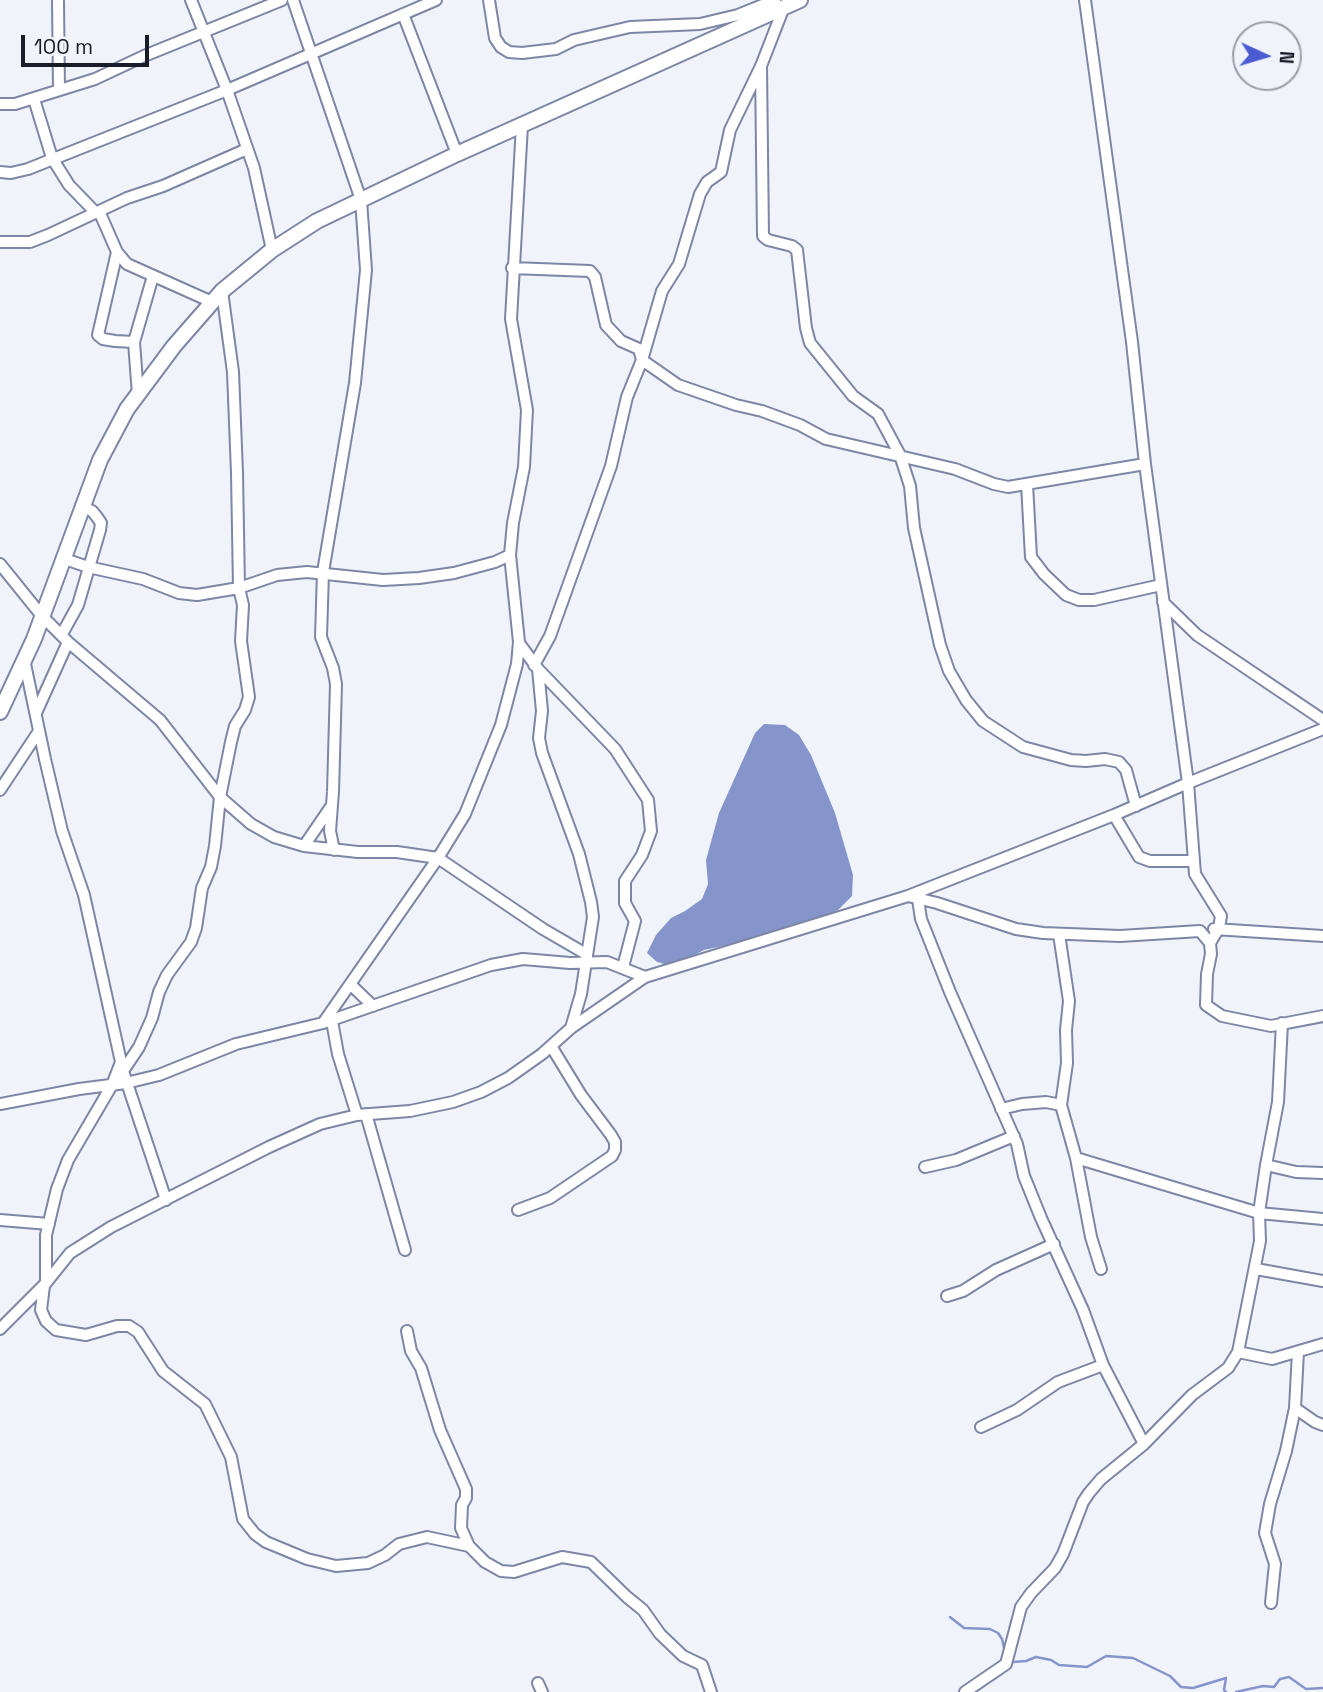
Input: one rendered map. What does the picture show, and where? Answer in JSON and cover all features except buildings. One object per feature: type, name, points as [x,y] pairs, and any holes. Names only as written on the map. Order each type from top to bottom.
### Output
[{"type":"main road","points":[[0,712],[42,615],[100,460],[127,409],[174,346],[217,297],[272,250],[317,221],[789,2]]},
{"type":"street","points":[[58,0],[59,90]]},
{"type":"street","points":[[191,0],[254,168],[272,250]]},
{"type":"street","points":[[0,104],[15,104],[34,99],[95,79],[144,56],[282,0]]},
{"type":"street","points":[[293,0],[361,200],[366,270],[355,383],[323,572],[321,637],[336,684],[333,792],[330,808],[330,831],[334,850]]},
{"type":"street","points":[[0,172],[11,173],[28,169],[226,90],[436,0]]},
{"type":"street","points":[[489,0],[495,38],[501,47],[509,52],[522,53],[556,49],[574,40],[630,27],[700,24],[789,2]]},
{"type":"street","points":[[1085,0],[1188,783],[1195,874],[1221,916],[1219,928],[1210,943]]},
{"type":"street","points":[[570,1028],[581,989],[593,917],[579,854],[542,753],[539,738],[542,711],[536,667],[550,636],[611,466],[627,397],[642,360],[662,291],[679,264],[700,194],[707,181],[721,172],[730,130],[789,2]]},
{"type":"street","points":[[404,15],[457,154]]},
{"type":"street","points":[[761,66],[763,236],[797,250],[810,343],[853,396],[877,414],[900,455],[910,486],[914,528],[940,645],[949,671],[966,700],[983,721],[1023,747],[1071,760],[1105,759],[1119,762],[1126,770],[1136,806]]},
{"type":"street","points":[[34,99],[52,158],[69,185],[97,212],[117,253],[127,264],[153,276],[217,297],[233,372],[239,588],[243,605],[241,641],[249,697],[230,741],[215,846],[211,867],[202,888],[196,928],[191,942],[167,975],[139,1047],[111,1085],[68,1160],[57,1189],[46,1235],[45,1284],[41,1310],[46,1321],[56,1330],[86,1335],[117,1326],[130,1326],[138,1332],[163,1371],[205,1404],[231,1457],[243,1519],[255,1534],[266,1542],[307,1559],[336,1566],[368,1563],[399,1545],[427,1537],[469,1546]]},
{"type":"street","points":[[327,1022],[465,814],[501,725],[517,664],[519,642],[510,555],[524,467],[527,410],[511,319],[522,125]]},
{"type":"street","points":[[0,242],[30,242],[247,149]]},
{"type":"street","points":[[117,253],[99,335],[103,339],[134,342]]},
{"type":"street","points":[[512,268],[590,271],[595,278],[606,325],[621,341],[639,349],[642,360],[678,385],[762,411],[800,425],[826,439],[955,469],[1007,487],[1145,464]]},
{"type":"street","points":[[138,395],[134,342],[153,276]]},
{"type":"street","points":[[1027,484],[1031,557],[1066,596],[1079,600],[1094,600],[1161,585]]},
{"type":"street","points":[[36,713],[78,606],[101,523],[92,511],[81,506]]},
{"type":"street","points":[[62,558],[88,567],[143,579],[179,593],[197,595],[239,588],[277,575],[323,572],[383,580],[419,578],[454,573],[510,555]]},
{"type":"street","points":[[0,564],[42,615],[65,638],[160,720],[220,797],[251,824],[274,837],[304,846],[397,852],[438,858],[586,959]]},
{"type":"street","points":[[1163,601],[1197,635],[1323,720]]},
{"type":"street","points":[[519,642],[536,667],[615,750],[648,800],[651,831],[642,855],[625,881],[625,903],[635,921],[623,967]]},
{"type":"street","points":[[24,659],[62,831],[84,895],[123,1072],[166,1200]]},
{"type":"street","points":[[0,1329],[45,1284],[70,1254],[111,1227],[269,1147],[320,1124],[361,1115],[410,1111],[471,1096],[508,1078],[570,1028],[645,977],[913,898],[1323,729]]},
{"type":"street","points":[[0,790],[39,731]]},
{"type":"street","points":[[304,846],[330,808]]},
{"type":"street","points":[[1114,815],[1139,857],[1150,861],[1194,861]]},
{"type":"street","points":[[913,898],[937,903],[1016,929],[1059,934],[1120,936],[1219,928],[1323,936]]},
{"type":"street","points":[[913,898],[950,992],[1014,1136],[1028,1186],[1083,1310],[1103,1365],[1144,1444]]},
{"type":"street","points":[[1200,931],[1210,943],[1211,954],[1206,1005],[1223,1016],[1262,1025],[1323,1016]]},
{"type":"street","points":[[1059,934],[1069,1000],[1067,1063],[1061,1105],[1076,1158],[1091,1237],[1101,1269]]},
{"type":"street","points":[[123,1072],[159,1075],[236,1044],[327,1022],[491,965],[523,959],[570,963],[586,959],[607,962],[645,977]]},
{"type":"street","points":[[570,963],[586,1003],[597,1010]]},
{"type":"street","points":[[350,984],[373,1006]]},
{"type":"street","points":[[327,1022],[405,1250]]},
{"type":"street","points":[[965,1692],[974,1683],[1006,1664],[1021,1607],[1055,1568],[1083,1502],[1101,1479],[1144,1444],[1192,1395],[1228,1368],[1238,1352],[1260,1241],[1259,1213],[1278,1102],[1282,1023]]},
{"type":"street","points":[[518,1210],[550,1198],[612,1156],[615,1150],[611,1135],[581,1095],[551,1046]]},
{"type":"street","points":[[0,1104],[111,1085],[123,1072]]},
{"type":"street","points":[[1001,1109],[1046,1102],[1061,1105]]},
{"type":"street","points":[[925,1167],[956,1160],[1014,1136]]},
{"type":"street","points":[[1076,1158],[1259,1213],[1323,1219]]},
{"type":"street","points":[[1266,1165],[1296,1172],[1323,1173]]},
{"type":"street","points":[[0,1220],[49,1224]]},
{"type":"street","points":[[947,1296],[963,1291],[996,1270],[1054,1244]]},
{"type":"street","points":[[1256,1269],[1323,1281]]},
{"type":"street","points":[[407,1331],[411,1351],[421,1368],[440,1430],[466,1489],[461,1528],[469,1546],[485,1562],[501,1571],[514,1572],[562,1557],[591,1562],[643,1610],[660,1634],[682,1656],[702,1665],[711,1692]]},
{"type":"street","points":[[1238,1352],[1272,1359],[1323,1344]]},
{"type":"street","points":[[1271,1603],[1275,1564],[1265,1533],[1295,1408],[1298,1352]]},
{"type":"street","points":[[981,1427],[1017,1410],[1058,1382],[1103,1365]]},
{"type":"street","points":[[1295,1408],[1323,1425]]},
{"type":"water","points":[[764,724],[785,725],[799,735],[811,755],[835,813],[853,875],[852,896],[838,910],[814,922],[765,937],[704,950],[668,965],[657,962],[647,953],[656,935],[671,918],[702,899],[708,884],[706,860],[719,813],[755,733]]},
{"type":"waterway","points":[[950,1617],[964,1628],[990,1629],[998,1633],[1005,1652]]},
{"type":"waterway","points":[[1009,1660],[1026,1661],[1036,1657],[1059,1665],[1087,1667],[1106,1656],[1133,1658],[1170,1676],[1181,1687],[1193,1688],[1226,1678],[1226,1692]]},
{"type":"waterway","points":[[1236,1692],[1263,1686],[1274,1687],[1280,1679],[1289,1677],[1306,1689],[1323,1688]]}]
